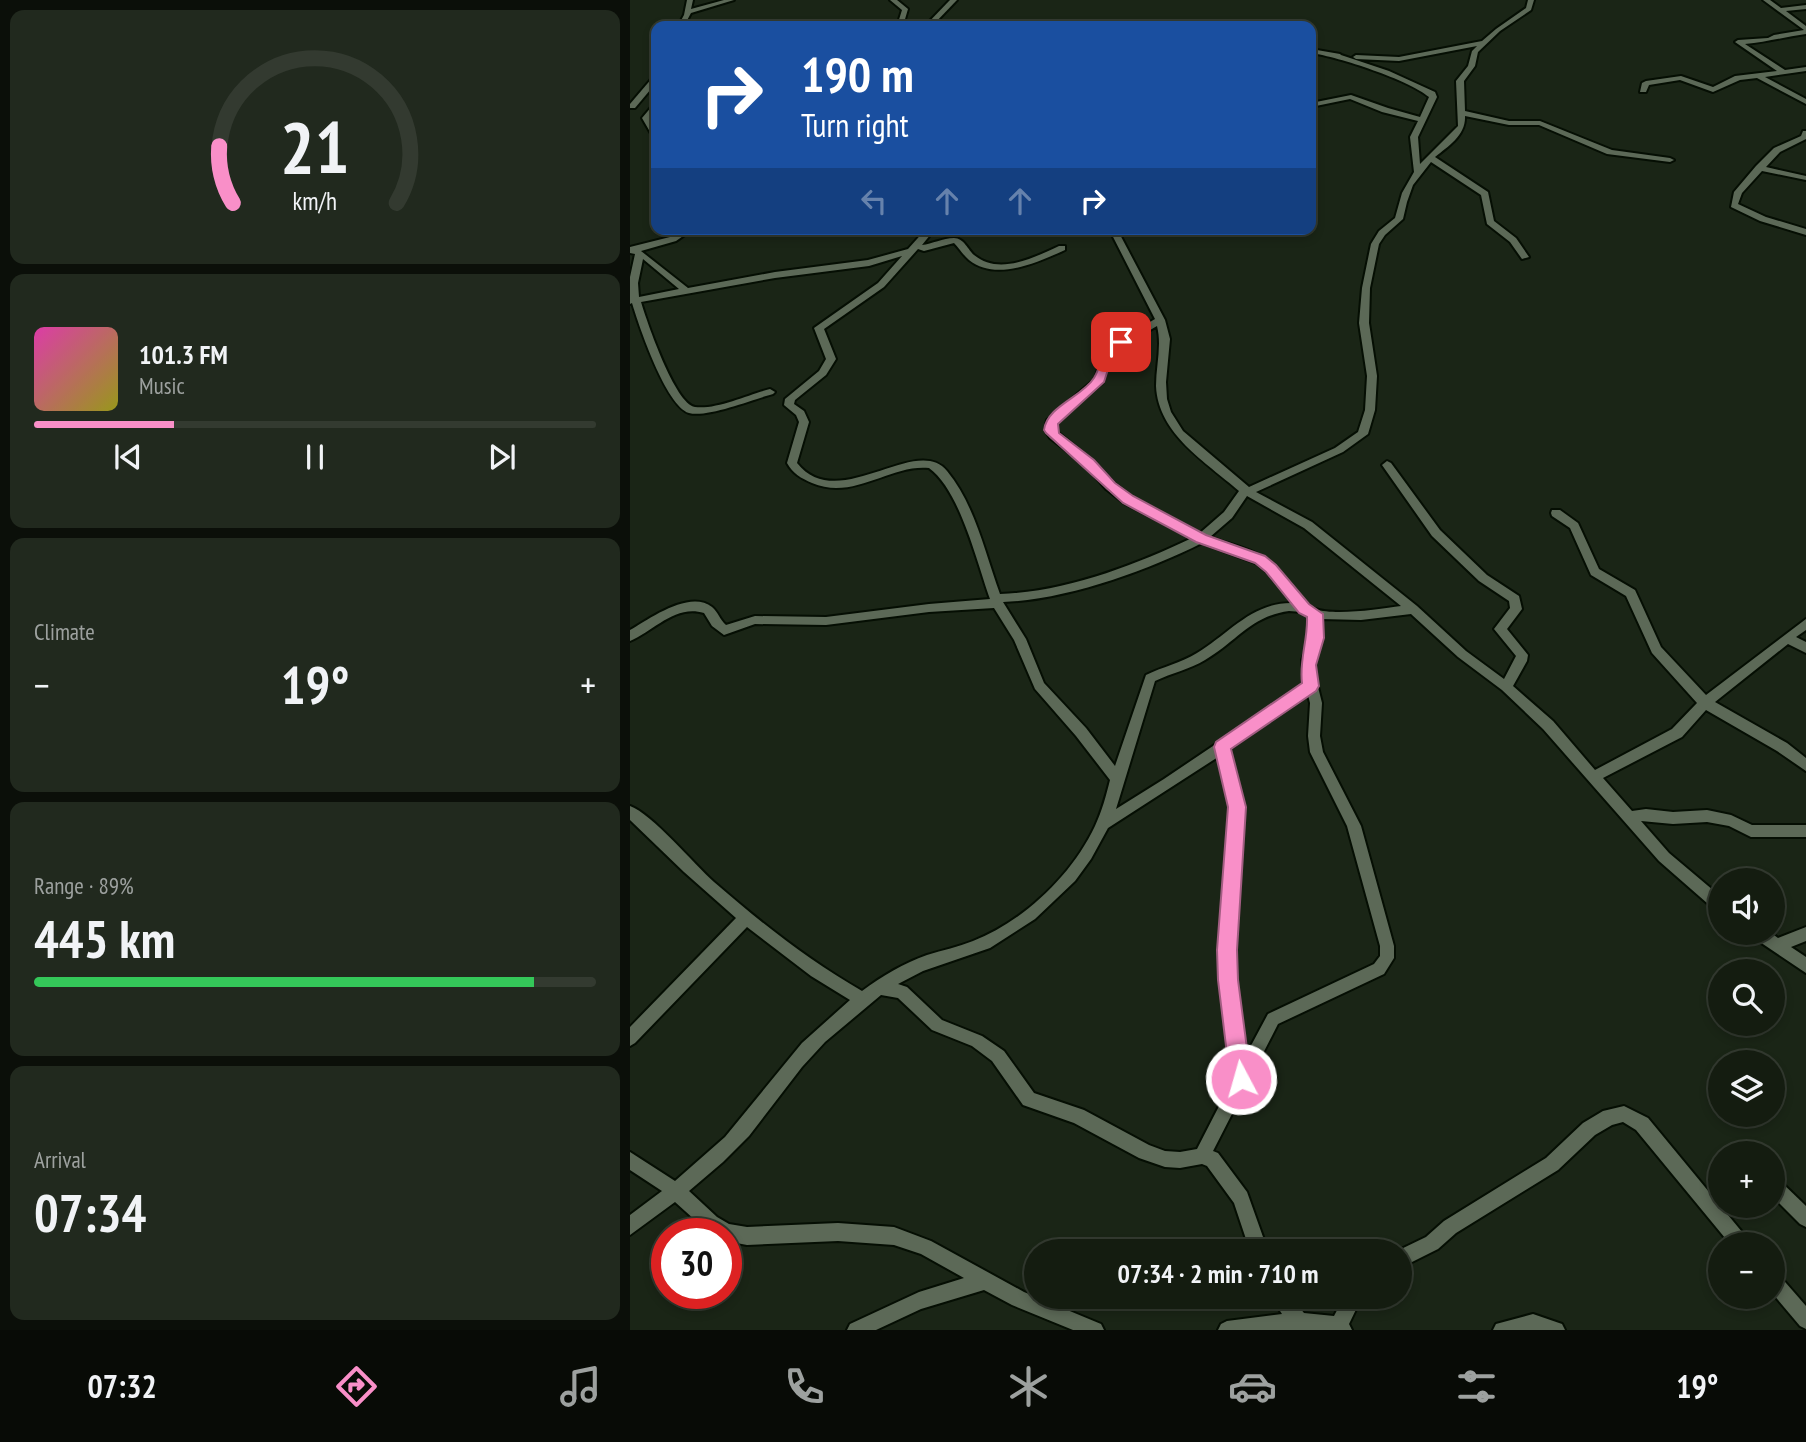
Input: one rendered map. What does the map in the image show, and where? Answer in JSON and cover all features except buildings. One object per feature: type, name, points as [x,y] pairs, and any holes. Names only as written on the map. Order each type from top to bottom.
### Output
[{"type":"street","points":[[684,21],[690,0]]},
{"type":"street","points":[[688,12],[731,0]]},
{"type":"street","points":[[893,0],[905,9],[901,21]]},
{"type":"street","points":[[933,21],[954,0]]},
{"type":"street","points":[[1766,0],[1806,30]]},
{"type":"street","points":[[1316,52],[1399,59],[1481,43],[1528,10],[1530,1]]},
{"type":"street","points":[[1779,10],[1806,7]]},
{"type":"street","points":[[1784,72],[1738,42],[1769,40],[1806,30]]},
{"type":"street","points":[[630,636],[673,611],[690,606],[708,610],[724,630],[755,620],[826,621],[1014,599],[1117,574],[1201,538],[1226,518],[1246,490],[1339,450],[1363,434],[1370,410],[1372,376],[1364,323],[1366,288],[1375,244],[1382,233],[1399,219],[1401,203],[1417,171],[1458,133],[1462,126],[1464,113],[1460,81],[1481,43]]},
{"type":"street","points":[[1330,54],[1427,90],[1433,97],[1414,137],[1417,171]]},
{"type":"street","points":[[1643,90],[1646,83],[1677,78],[1713,90],[1738,78],[1806,69]]},
{"type":"street","points":[[1759,76],[1806,102]]},
{"type":"street","points":[[631,106],[651,84]]},
{"type":"street","points":[[1316,104],[1351,97],[1423,120]]},
{"type":"street","points":[[631,106],[651,102]]},
{"type":"street","points":[[1464,113],[1508,123],[1541,123],[1610,152],[1670,160]]},
{"type":"street","points":[[1806,133],[1804,137],[1781,146],[1759,168],[1738,192],[1734,207],[1806,232]]},
{"type":"street","points":[[1431,158],[1485,194],[1490,222],[1513,240],[1525,257]]},
{"type":"street","points":[[1759,168],[1806,178]]},
{"type":"street","points":[[634,251],[679,235]]},
{"type":"street","points":[[926,235],[881,285],[819,328],[831,359],[823,373],[790,399],[789,405],[800,413],[804,422],[792,463],[794,468],[817,482],[838,486],[910,466],[932,465],[942,472],[962,506],[996,600],[1020,639],[1039,686],[1081,732],[1117,780]]},
{"type":"street","points":[[1116,235],[1160,320],[1165,340],[1161,382],[1166,412],[1179,433],[1246,490],[1308,525],[1413,609],[1462,654],[1506,687],[1548,725],[1664,857],[1708,895]]},
{"type":"street","points":[[633,300],[775,275],[860,265],[914,248],[956,240],[973,259],[1008,268],[1019,267],[1062,248]]},
{"type":"street","points":[[634,251],[688,292]]},
{"type":"street","points":[[634,251],[633,300],[674,395],[688,409],[715,406],[770,392]]},
{"type":"street","points":[[1160,320],[1113,348],[1107,355],[1100,380],[1057,416],[1051,422],[1050,430],[1089,463],[1118,493],[1201,538],[1260,560],[1309,611],[1316,638],[1308,665],[1315,703],[1314,736],[1317,752],[1354,826],[1387,946],[1387,958],[1379,969],[1273,1019],[1202,1156]]},
{"type":"street","points":[[1387,465],[1436,533],[1483,578],[1515,599],[1516,609],[1500,629],[1518,650],[1521,662],[1506,687]]},
{"type":"street","points":[[1556,513],[1574,526],[1595,572],[1631,593],[1656,650],[1705,703],[1782,747],[1806,766]]},
{"type":"street","points":[[630,1226],[676,1191],[741,1132],[829,1027],[862,999],[916,967],[982,945],[1034,912],[1056,892],[1084,858],[1103,824],[1150,678],[1205,654],[1218,641],[1264,611],[1280,606],[1362,616],[1413,609]]},
{"type":"street","points":[[1595,776],[1668,739],[1689,723],[1705,703],[1806,623]]},
{"type":"street","points":[[1788,638],[1806,648]]},
{"type":"street","points":[[1103,824],[1311,686]]},
{"type":"street","points":[[1222,747],[1237,807],[1227,950],[1228,980],[1241,1079]]},
{"type":"street","points":[[630,813],[747,917],[824,976],[862,999]]},
{"type":"street","points":[[1629,817],[1707,816],[1731,821],[1751,831],[1806,831]]},
{"type":"street","points":[[630,1038],[747,917]]},
{"type":"street","points":[[1778,946],[1806,934]]},
{"type":"street","points":[[1778,946],[1806,966]]},
{"type":"street","points":[[880,987],[902,992],[937,1024],[977,1041],[998,1056],[1029,1099],[1078,1116],[1144,1152],[1165,1159],[1180,1160],[1202,1156],[1212,1159],[1235,1187],[1254,1239]]},
{"type":"street","points":[[1412,1253],[1432,1243],[1451,1227],[1552,1164],[1589,1129],[1623,1114],[1642,1124],[1731,1232]]},
{"type":"street","points":[[630,1160],[676,1191],[711,1223],[726,1232],[747,1236],[838,1232],[894,1236],[925,1247],[1018,1299],[1095,1330]]},
{"type":"street","points":[[1785,1198],[1806,1218]]},
{"type":"street","points":[[856,1330],[919,1301],[984,1281]]},
{"type":"street","points":[[1785,1295],[1806,1320]]},
{"type":"street","points":[[1290,1309],[1299,1321]]},
{"type":"street","points":[[1227,1330],[1299,1321],[1341,1328],[1348,1309]]},
{"type":"street","points":[[1502,1330],[1533,1323],[1556,1330]]},
{"type":"route","points":[[1121,342],[1107,355],[1100,380],[1051,422],[1050,430],[1054,436],[1089,463],[1110,486],[1128,500],[1201,538],[1260,560],[1304,608],[1315,614],[1316,638],[1308,660],[1311,686],[1222,747],[1237,807],[1227,950],[1228,980],[1241,1079]]}]
